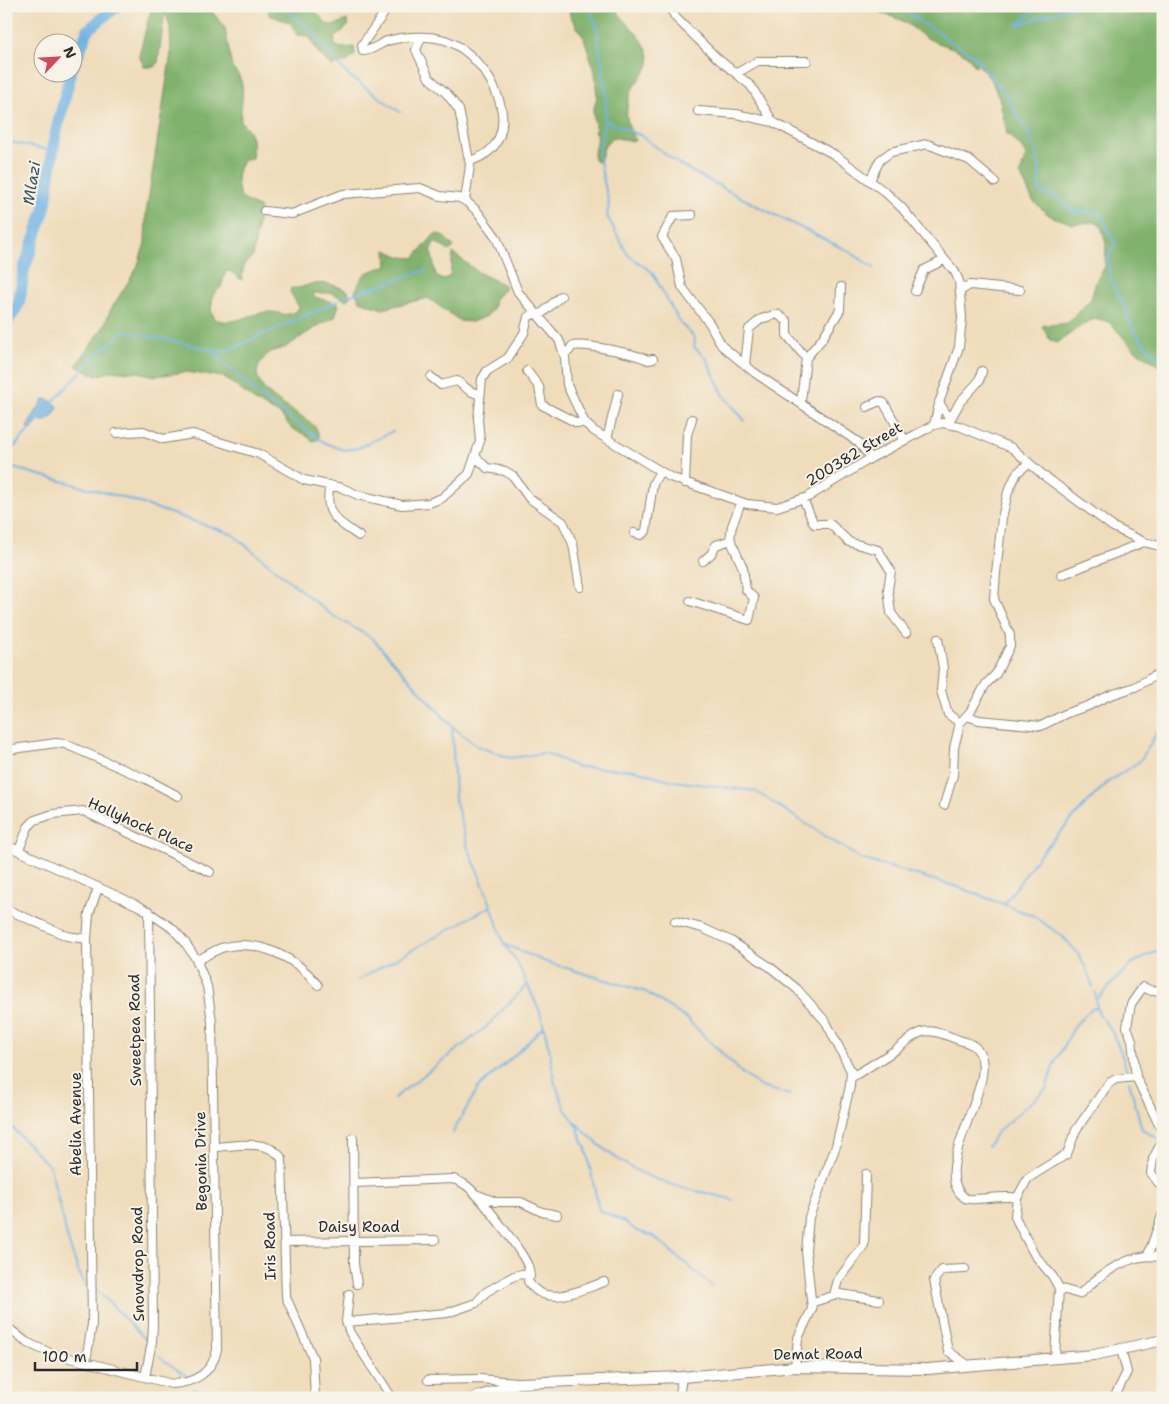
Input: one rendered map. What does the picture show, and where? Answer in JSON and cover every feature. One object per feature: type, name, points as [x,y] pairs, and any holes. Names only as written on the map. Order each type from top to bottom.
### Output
[{"type":"street","points":[[389,6],[362,45],[363,51],[396,39],[421,38],[444,40],[469,54],[486,76],[501,104],[501,125],[496,145],[486,156],[470,161]]},
{"type":"street","points":[[669,6],[676,18],[720,61],[751,86],[773,122]]},
{"type":"street","points":[[421,38],[416,50],[429,78],[447,94],[459,110],[470,161],[468,191],[465,201]]},
{"type":"street","points":[[737,73],[758,61],[807,61]]},
{"type":"street","points":[[698,111],[736,114],[773,122],[787,131],[815,142],[870,180],[902,208],[957,277],[962,318],[959,347],[939,402],[934,425]]},
{"type":"street","points":[[870,180],[880,160],[891,152],[927,144],[969,160],[995,182]]},
{"type":"street","points":[[264,211],[292,214],[343,194],[376,190],[420,188],[465,201],[488,224],[503,251],[518,292],[559,340],[564,353],[567,385],[585,424]]},
{"type":"street","points":[[692,215],[672,216],[662,237],[676,259],[679,281],[690,301],[703,314],[722,346],[745,365],[858,442],[871,458]]},
{"type":"street","points":[[915,291],[924,270],[944,260]]},
{"type":"street","points":[[960,291],[970,285],[1020,290]]},
{"type":"street","points":[[801,402],[806,358],[822,339],[840,310],[841,287]]},
{"type":"street","points":[[116,433],[143,431],[163,438],[193,434],[259,454],[304,480],[330,485],[358,495],[402,505],[429,503],[442,498],[468,476],[480,441],[478,419],[484,374],[506,360],[524,333],[528,317],[538,314],[561,296]]},
{"type":"street","points":[[745,365],[749,329],[761,319],[777,314],[787,321],[788,334],[806,358]]},
{"type":"street","points":[[564,353],[569,351],[572,346],[585,345],[640,356],[648,360],[653,359]]},
{"type":"street","name":"200382 Street","points":[[527,371],[539,387],[542,405],[577,423],[585,424],[660,471],[685,483],[741,502],[777,507],[803,499],[904,439],[934,425],[950,422],[1004,444],[1113,527],[1144,542],[1163,547]]},
{"type":"street","points":[[950,422],[960,402],[979,381],[982,371]]},
{"type":"street","points":[[431,377],[439,385],[458,380],[470,391],[480,395]]},
{"type":"street","points":[[607,439],[618,394]]},
{"type":"street","points":[[866,408],[879,401],[884,403],[904,439]]},
{"type":"street","points":[[939,402],[950,422]]},
{"type":"street","points":[[685,483],[687,436],[692,419]]},
{"type":"street","points":[[475,456],[487,468],[505,471],[513,476],[529,498],[563,522],[573,544],[580,586]]},
{"type":"street","points":[[944,805],[953,775],[954,748],[960,723],[982,690],[996,674],[1010,646],[1010,635],[994,600],[995,582],[1002,518],[1008,492],[1017,473],[1028,463]]},
{"type":"street","points":[[634,534],[641,534],[646,531],[653,484],[660,471]]},
{"type":"street","points":[[330,485],[327,498],[336,522],[359,536]]},
{"type":"street","points":[[803,499],[814,524],[830,524],[850,542],[878,550],[891,571],[888,589],[891,613],[906,633]]},
{"type":"street","points":[[690,601],[749,620],[754,598],[746,590],[743,568],[730,540],[732,526],[741,502]]},
{"type":"street","points":[[703,560],[711,554],[716,545],[730,540]]},
{"type":"street","points":[[1061,574],[1144,542]]},
{"type":"street","points":[[938,639],[943,668],[941,692],[948,714],[960,723]]},
{"type":"street","points":[[966,716],[979,720],[1041,726],[1067,713],[1135,687],[1163,671]]},
{"type":"street","points":[[6,750],[56,743],[65,744],[146,779],[178,796]]},
{"type":"street","name":"Hollyhock Place","points":[[19,850],[28,827],[35,820],[53,814],[83,810],[210,872]]},
{"type":"street","name":"Begonia Drive","points":[[6,845],[149,911],[184,941],[197,961],[207,986],[212,1022],[215,1147],[216,1356],[204,1374],[188,1383],[172,1384],[36,1348],[6,1326]]},
{"type":"street","name":"Abelia Avenue","points":[[86,1361],[92,1324],[87,939],[89,914],[98,888]]},
{"type":"street","points":[[6,909],[66,936],[87,939]]},
{"type":"street","name":"Sweetpea Road","points":[[149,911],[150,1149]]},
{"type":"street","points":[[675,921],[702,928],[731,941],[770,967],[797,989],[826,1022],[843,1053],[852,1077],[836,1146],[807,1226],[806,1251],[813,1302],[810,1316],[798,1338],[795,1367]]},
{"type":"street","points":[[197,961],[226,946],[267,949],[278,953],[306,970],[318,985]]},
{"type":"street","points":[[1163,990],[1152,991],[1143,987],[1131,1004],[1127,1026],[1135,1057],[1136,1077],[1163,1133]]},
{"type":"street","points":[[852,1077],[922,1032],[946,1035],[975,1046],[981,1056],[982,1070],[969,1121],[957,1148],[954,1174],[956,1186],[966,1199],[971,1200],[990,1197],[1017,1198]]},
{"type":"street","points":[[1055,1358],[1059,1288],[1054,1277],[1034,1254],[1017,1221],[1015,1216],[1017,1198],[1028,1178],[1067,1154],[1076,1130],[1104,1093],[1109,1083],[1116,1079],[1136,1077]]},
{"type":"street","points":[[353,1138],[354,1264],[357,1284]]},
{"type":"street","points":[[1163,1139],[1154,1158],[1151,1173],[1161,1186],[1163,1192]]},
{"type":"street","name":"Iris Road","points":[[215,1147],[264,1146],[279,1154],[282,1162],[286,1296],[313,1358],[315,1398]]},
{"type":"street","name":"Snowdrop Road","points":[[145,1377],[152,1342],[150,1149]]},
{"type":"street","points":[[834,1295],[838,1280],[864,1245],[866,1174]]},
{"type":"street","points":[[354,1183],[453,1179],[461,1182],[474,1193],[526,1263],[530,1276],[528,1281],[536,1292],[553,1296],[604,1282]]},
{"type":"street","points":[[474,1193],[490,1200],[521,1202],[542,1212],[557,1214]]},
{"type":"street","points":[[1148,1255],[1163,1212]]},
{"type":"street","name":"Daisy Road","points":[[284,1242],[434,1240]]},
{"type":"street","points":[[1059,1288],[1079,1294],[1098,1278],[1120,1264],[1148,1255],[1159,1257]]},
{"type":"street","points":[[965,1268],[942,1270],[934,1280],[948,1351],[968,1365]]},
{"type":"street","points":[[346,1322],[447,1313],[476,1303],[486,1292],[514,1276],[522,1274],[530,1276]]},
{"type":"street","points":[[349,1294],[346,1322],[352,1338],[392,1398]]},
{"type":"street","points":[[813,1302],[834,1295],[879,1300]]},
{"type":"street","name":"Demat Road","points":[[474,1398],[520,1383],[682,1378],[795,1367],[928,1369],[1094,1355],[1163,1340]]},
{"type":"street","points":[[1114,1398],[1127,1372],[1121,1349]]},
{"type":"street","points":[[679,1398],[682,1378]]},
{"type":"street","points":[[428,1380],[479,1379],[520,1383]]},
{"type":"green space","points":[[152,6],[211,6],[213,13],[225,28],[232,68],[241,80],[241,122],[250,134],[252,158],[244,160],[241,164],[237,178],[238,188],[241,198],[260,208],[253,256],[244,264],[242,280],[231,272],[226,271],[221,287],[213,295],[211,311],[215,319],[229,321],[256,314],[275,312],[285,314],[297,311],[299,307],[290,292],[291,288],[321,283],[348,291],[350,297],[346,300],[332,293],[313,293],[314,297],[339,304],[335,317],[286,347],[268,354],[259,366],[258,378],[263,388],[309,421],[316,428],[319,439],[313,441],[304,434],[292,429],[281,415],[255,401],[224,377],[185,372],[156,376],[139,372],[112,371],[96,376],[76,366],[104,326],[110,311],[137,268],[145,243],[146,214],[171,53],[170,27],[165,11],[158,62],[155,67],[144,67],[139,55]]},
{"type":"green space","points":[[268,6],[289,6],[295,11],[310,6],[328,25],[335,25],[347,20],[349,25],[335,38],[334,44],[340,48],[354,47],[355,55],[348,61],[331,66],[319,54],[309,36],[297,35],[291,23],[269,15]]},
{"type":"green space","points":[[569,6],[618,6],[618,13],[641,39],[649,56],[649,64],[634,86],[628,100],[627,121],[636,140],[631,141],[613,137],[604,147],[600,162],[595,161],[593,155],[597,141],[593,111],[597,97],[595,72],[584,38],[570,16]]},
{"type":"green space","points":[[871,6],[1163,6],[1163,368],[1134,349],[1109,322],[1098,319],[1088,321],[1057,343],[1050,340],[1042,326],[1068,323],[1091,299],[1097,279],[1105,267],[1106,244],[1101,226],[1097,222],[1073,224],[1050,216],[1033,201],[1020,174],[1026,155],[1021,147],[1007,134],[1000,101],[992,81],[978,64],[975,66],[960,51],[923,36],[906,23]]},
{"type":"green space","points":[[435,234],[442,235],[454,247],[449,251],[437,243],[433,243],[431,251],[436,276],[443,280],[450,276],[453,253],[478,272],[504,285],[505,288],[495,299],[493,309],[487,316],[472,322],[460,321],[428,298],[382,309],[360,301],[355,292],[359,284],[364,275],[387,265],[386,250],[401,257],[414,258]]},
{"type":"water","points":[[47,399],[57,405],[58,408],[50,418],[45,421],[39,421],[30,431],[27,427],[43,400]]},
{"type":"waterway","name":"Mlazi","points":[[82,45],[88,30],[117,6]]},
{"type":"waterway","points":[[283,6],[308,28],[348,75],[400,112]]},
{"type":"waterway","points":[[588,6],[596,24],[606,93],[605,121],[599,148],[601,168],[609,204],[607,216],[628,255],[652,272],[680,323],[695,338],[694,347],[706,358],[724,396],[745,421]]},
{"type":"waterway","points":[[896,6],[973,55],[1004,92],[1034,144],[1039,164],[1039,192],[1057,197],[1071,210],[1078,213],[1082,211],[1100,214],[1103,217],[1115,245],[1108,255],[1109,270],[1116,292],[1138,335],[1147,347],[1163,362]]},
{"type":"waterway","points":[[1018,24],[1039,6]]},
{"type":"waterway","points":[[1017,25],[1074,6]]},
{"type":"waterway","name":"Mlazi","points":[[6,324],[19,303],[24,269],[45,208],[55,137],[69,82]]},
{"type":"waterway","points":[[605,121],[640,135],[680,165],[850,252],[874,268]]},
{"type":"waterway","points":[[6,141],[53,151]]},
{"type":"waterway","points":[[345,297],[426,270]]},
{"type":"waterway","points":[[53,402],[97,354],[125,331],[224,352],[338,301]]},
{"type":"waterway","points":[[209,350],[267,402],[325,443],[344,450],[358,448],[393,431]]},
{"type":"waterway","points":[[6,456],[30,429]]},
{"type":"waterway","points":[[6,466],[125,498],[232,534],[330,614],[372,638],[452,726],[477,746],[510,758],[546,753],[577,767],[635,770],[673,781],[755,791],[861,859],[958,887],[1034,916],[1063,937],[1077,952],[1093,987]]},
{"type":"waterway","points":[[1004,904],[1041,853],[1087,803],[1108,782],[1140,761],[1163,723]]},
{"type":"waterway","points":[[452,726],[455,799],[468,847],[504,944],[517,962],[540,1012],[550,1052],[554,1080],[565,1109],[575,1122],[586,1149],[599,1210],[625,1222],[637,1231],[653,1236],[712,1286]]},
{"type":"waterway","points":[[358,980],[491,906]]},
{"type":"waterway","points":[[504,944],[546,962],[646,992],[687,1019],[743,1074],[761,1087],[790,1095]]},
{"type":"waterway","points":[[1098,998],[1131,964],[1163,948]]},
{"type":"waterway","points":[[394,1098],[484,1029],[527,985]]},
{"type":"waterway","points":[[1095,992],[1098,1012],[1112,1032],[1128,1075]]},
{"type":"waterway","points":[[988,1146],[998,1131],[1046,1089],[1054,1064],[1076,1024],[1092,1008],[1097,1007]]},
{"type":"waterway","points":[[453,1132],[478,1088],[543,1027]]},
{"type":"waterway","points":[[1129,1081],[1142,1129],[1160,1140]]},
{"type":"waterway","points":[[6,1121],[50,1167],[68,1241],[85,1285]]},
{"type":"waterway","points":[[577,1124],[610,1153],[645,1175],[673,1185],[733,1200]]},
{"type":"waterway","points":[[96,1289],[146,1340]]},
{"type":"waterway","points":[[159,1357],[190,1378]]},
{"type":"waterway","points":[[193,1389],[221,1398]]}]
